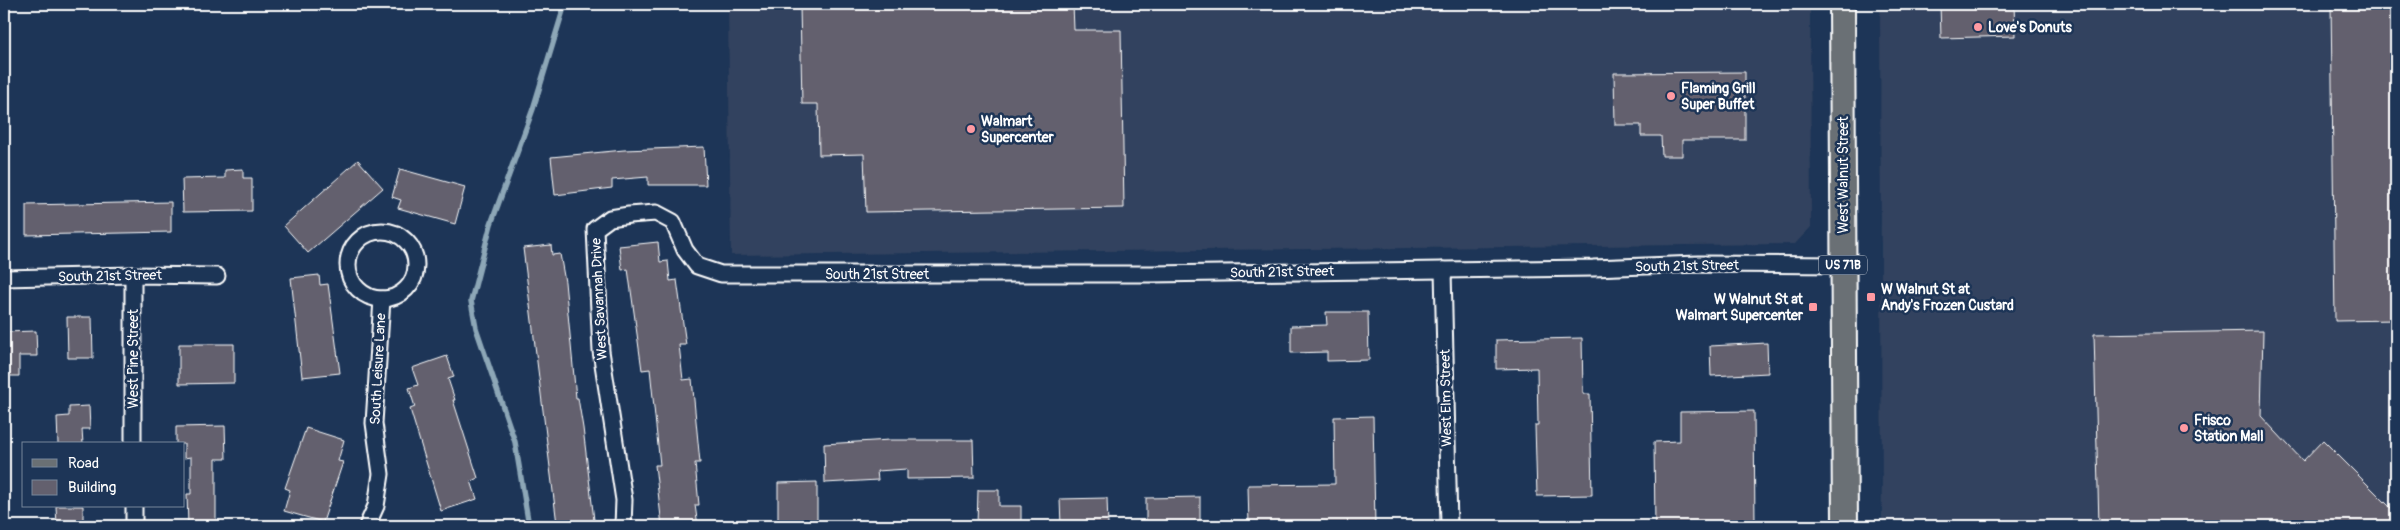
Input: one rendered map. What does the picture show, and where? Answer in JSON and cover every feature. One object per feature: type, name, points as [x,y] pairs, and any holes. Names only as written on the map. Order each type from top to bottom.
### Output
[{"type":"main road","name":"West Walnut Street","points":[[1842,4],[1845,526]]},
{"type":"street","name":"West Savannah Drive","points":[[622,526],[624,500],[601,350],[595,229],[610,218],[656,213],[673,222],[685,250],[697,266],[721,274]]},
{"type":"street","points":[[383,230],[395,232],[404,238],[415,255],[417,266],[415,276],[402,293],[382,299],[370,297],[360,291],[352,281],[349,264],[353,247],[361,238],[371,232],[383,230]]},
{"type":"street","name":"South 21st Street","points":[[721,274],[1150,274],[1698,264],[1843,265]]},
{"type":"street","name":"West Elm Street","points":[[1443,270],[1449,526]]},
{"type":"street","name":"South 21st Street","points":[[4,278],[133,275],[217,276]]},
{"type":"street","name":"West Pine Street","points":[[133,275],[134,442]]},
{"type":"street","name":"South Leisure Lane","points":[[367,526],[376,506],[381,474],[374,423],[382,299]]},
{"type":"street","points":[[134,508],[134,526]]},
{"type":"shaded area","points":[[728,4],[1810,4],[1811,227],[1795,244],[731,255]]},
{"type":"shaded area","points":[[1880,4],[2396,4],[2396,526],[1882,526]]},
{"type":"building","name":"Walmart Supercenter","points":[[814,4],[1073,4],[1074,30],[1121,30],[1124,208],[866,212],[864,154],[819,155],[818,104],[802,104],[800,6]]},
{"type":"building","points":[[1940,4],[2014,4],[2015,36],[1941,38]]},
{"type":"building","points":[[2331,4],[2396,4],[2396,320],[2335,321]]},
{"type":"building","points":[[1745,72],[1745,140],[1682,140],[1682,156],[1662,156],[1661,136],[1641,136],[1641,125],[1615,125],[1614,73]]},
{"type":"building","points":[[704,147],[706,185],[648,185],[648,177],[612,180],[612,188],[555,195],[551,157],[624,150]]},
{"type":"building","points":[[358,160],[383,188],[308,253],[284,226]]},
{"type":"building","points":[[243,169],[243,178],[252,178],[252,211],[183,212],[182,179],[225,178],[225,170]]},
{"type":"building","points":[[400,169],[465,187],[455,224],[398,208],[401,200],[392,197]]},
{"type":"building","points":[[171,202],[171,232],[26,235],[26,205]]},
{"type":"building","points":[[658,242],[660,262],[668,261],[670,281],[677,280],[686,345],[679,345],[683,380],[692,379],[700,463],[695,463],[699,505],[695,505],[698,526],[662,526],[655,465],[660,465],[650,369],[642,370],[628,269],[622,270],[619,246]]},
{"type":"building","points":[[551,245],[552,255],[560,254],[565,282],[576,398],[578,398],[583,428],[594,520],[557,524],[523,248]]},
{"type":"building","points":[[319,275],[320,285],[328,284],[340,373],[302,377],[291,278]]},
{"type":"building","points":[[1326,312],[1368,312],[1369,360],[1327,361],[1327,352],[1291,353],[1291,326],[1327,325]]},
{"type":"building","points":[[67,317],[92,317],[93,358],[68,358]]},
{"type":"building","points":[[36,331],[37,356],[19,356],[19,376],[4,376],[4,332]]},
{"type":"building","name":"Frisco Station Mall","points":[[2263,331],[2261,416],[2303,461],[2323,440],[2396,513],[2396,526],[2099,526],[2094,334]]},
{"type":"building","points":[[1582,338],[1583,394],[1590,394],[1592,495],[1537,496],[1535,425],[1538,425],[1537,368],[1496,369],[1496,340]]},
{"type":"building","points":[[1767,343],[1768,373],[1711,376],[1710,346]]},
{"type":"building","points":[[179,344],[234,344],[234,383],[179,384]]},
{"type":"building","points":[[447,356],[454,377],[448,379],[455,400],[453,400],[478,478],[471,481],[477,499],[441,511],[410,409],[415,407],[409,388],[418,385],[412,368]]},
{"type":"building","points":[[89,406],[90,429],[82,429],[83,442],[58,442],[57,417],[69,416],[69,407]]},
{"type":"building","points":[[1754,411],[1755,526],[1655,526],[1654,442],[1680,441],[1680,412]]},
{"type":"building","points":[[1373,416],[1375,526],[1249,526],[1248,485],[1335,484],[1334,417]]},
{"type":"building","points":[[225,426],[226,459],[216,459],[216,526],[188,526],[187,494],[191,494],[191,457],[185,458],[185,442],[176,442],[176,427]]},
{"type":"building","points":[[306,428],[344,440],[338,461],[343,462],[323,522],[284,511],[290,490],[285,488]]},
{"type":"building","points":[[890,440],[973,440],[974,478],[907,479],[907,469],[877,471],[878,480],[825,483],[824,444]]},
{"type":"building","points":[[817,482],[817,526],[778,526],[778,483]]},
{"type":"building","points":[[978,490],[999,490],[999,506],[1021,506],[1021,526],[977,526]]},
{"type":"building","points":[[1200,497],[1200,526],[1146,526],[1146,498]]},
{"type":"building","points":[[1107,498],[1108,526],[1061,526],[1060,499]]},
{"type":"building","points":[[56,508],[83,508],[83,526],[57,526]]},
{"type":"waterway","points":[[529,526],[515,442],[476,328],[471,301],[491,224],[533,109],[565,4]]},
{"type":"place","name":"Love's Donuts","points":[[1978,27]]},
{"type":"place","name":"Flaming Grill Super Buffet","points":[[1671,96]]},
{"type":"place","name":"Walmart Supercenter","points":[[971,129]]},
{"type":"place","name":"W Walnut St at Andy's Frozen Custard","points":[[1871,297]]},
{"type":"place","name":"W Walnut St at Walmart Supercenter","points":[[1813,307]]},
{"type":"place","name":"Frisco Station Mall","points":[[2184,428]]}]
